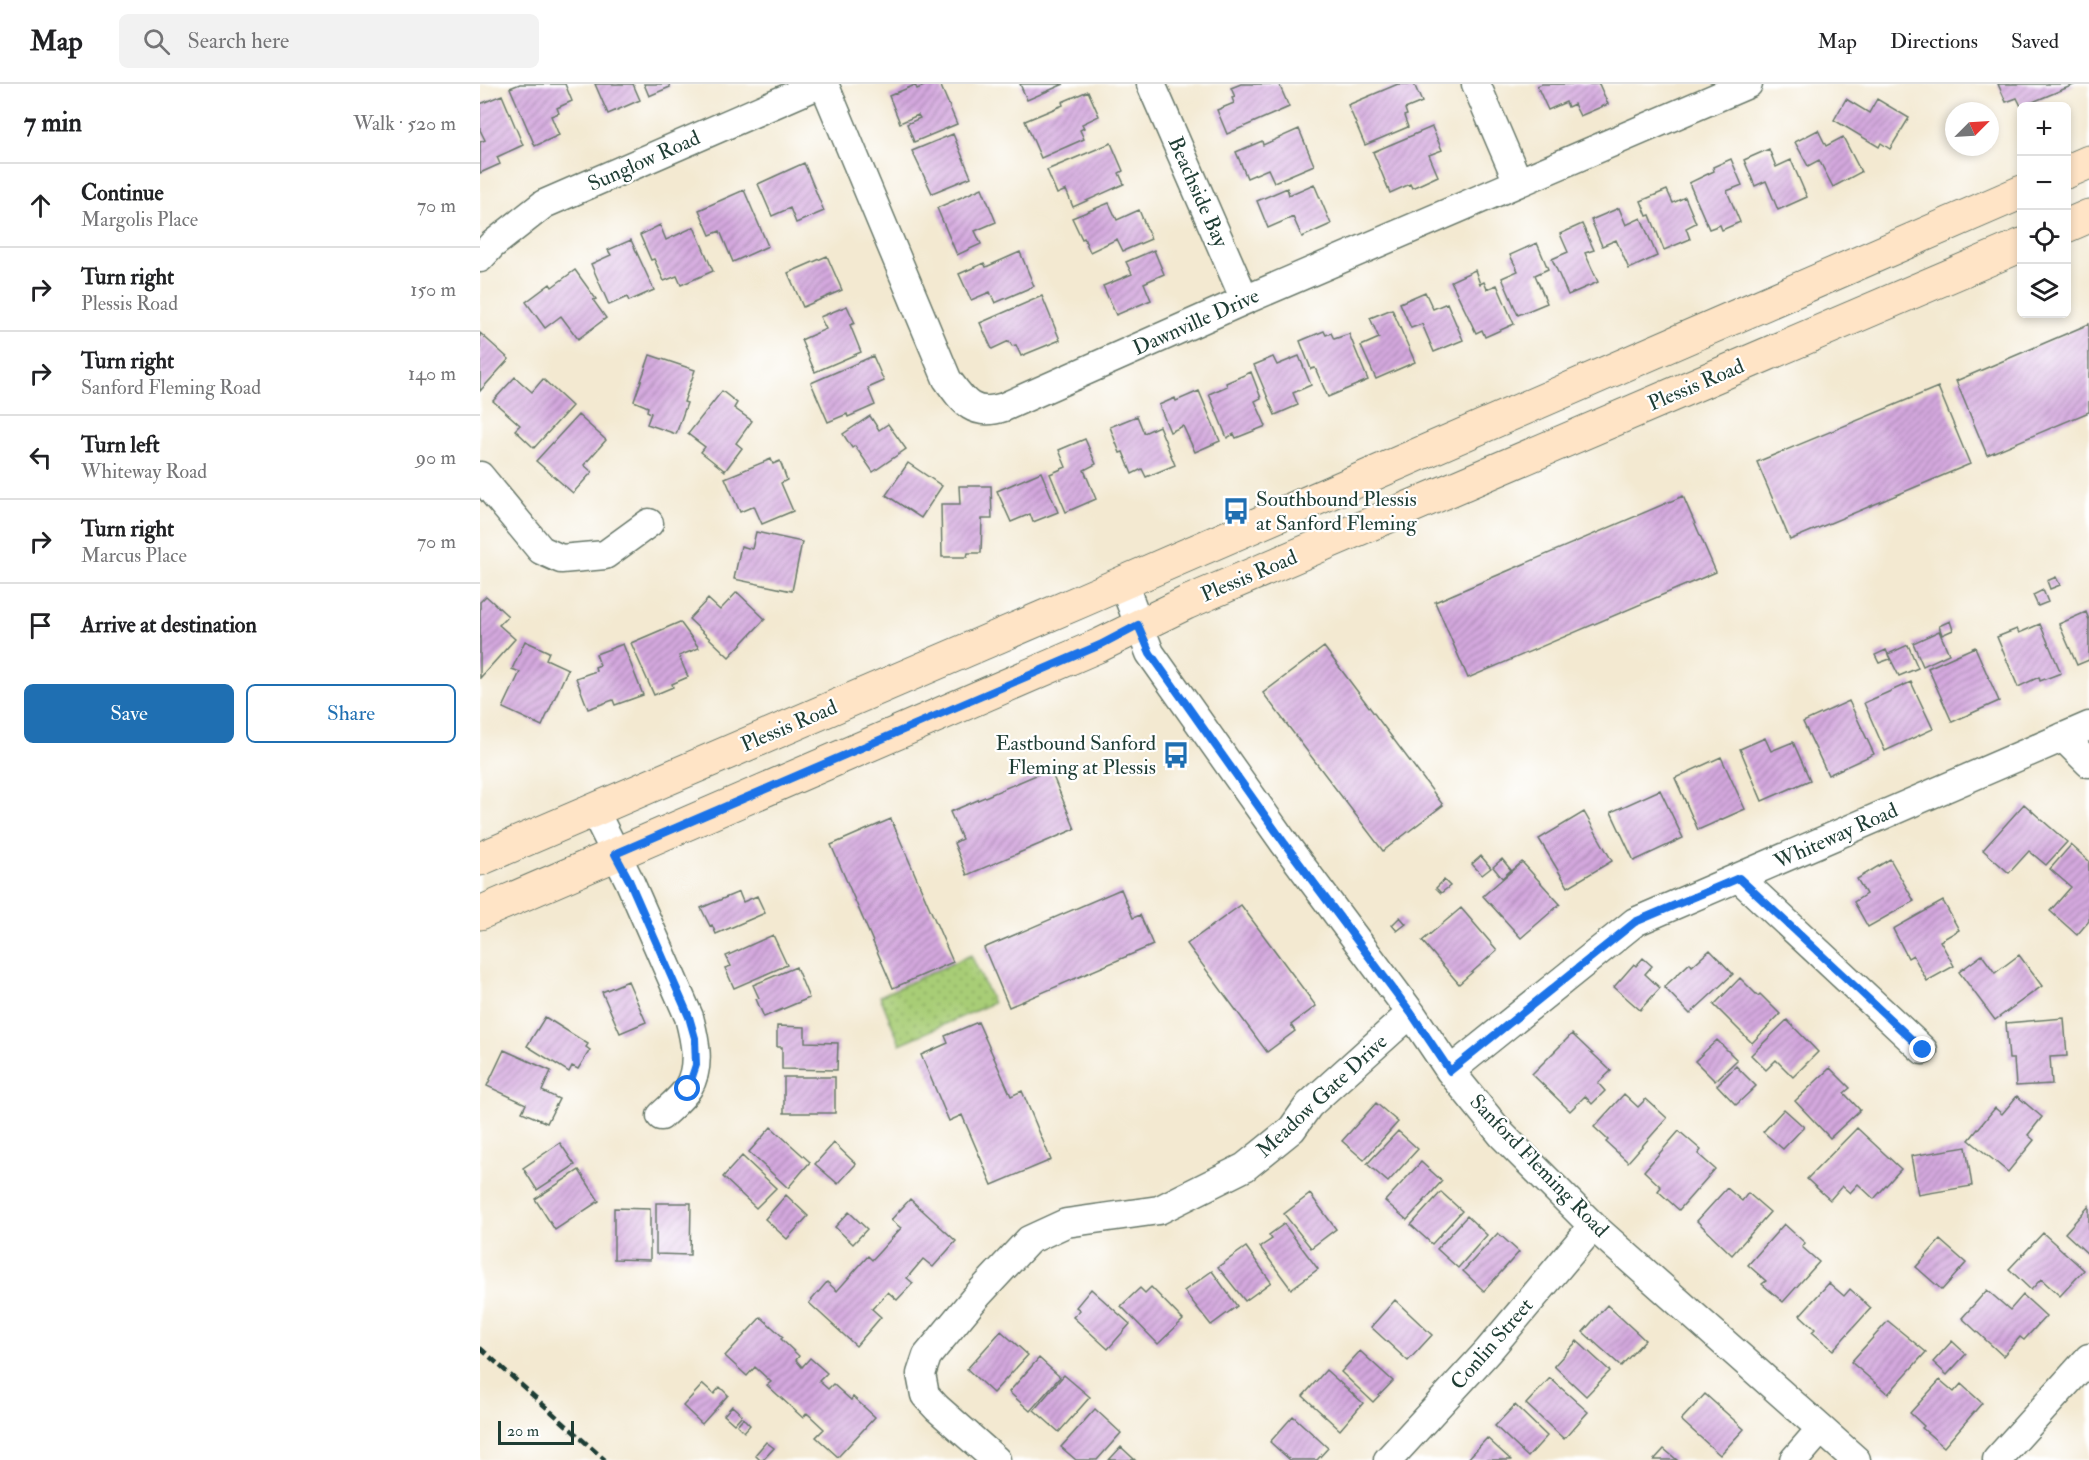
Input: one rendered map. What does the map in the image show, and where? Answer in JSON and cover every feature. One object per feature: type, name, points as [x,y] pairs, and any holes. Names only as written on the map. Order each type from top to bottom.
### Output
[{"type":"main road","points":[[2071,170],[2089,162]]},
{"type":"main road","name":"Plessis Road","points":[[480,859],[2017,194]]},
{"type":"main road","points":[[2071,224],[2089,216]]},
{"type":"main road","name":"Plessis Road","points":[[480,913],[1100,645],[1186,603],[2017,247]]},
{"type":"street","name":"Sunglow Road","points":[[480,258],[492,245],[544,204],[822,84]]},
{"type":"street","name":"Dawnville Drive","points":[[822,84],[947,380],[960,398],[972,407],[985,412],[1004,407],[1245,300],[1748,84]]},
{"type":"street","name":"Beachside Bay","points":[[1151,84],[1245,300]]},
{"type":"street","points":[[1476,84],[1518,182]]},
{"type":"street","points":[[480,476],[541,550],[561,559],[605,555],[649,523]]},
{"type":"street","name":"Sanford Fleming Road","points":[[1122,582],[1150,653],[1265,815],[1411,1013],[1450,1071],[1502,1135],[1593,1226],[1856,1460]]},
{"type":"street","name":"Whiteway Road","points":[[1450,1071],[1635,922],[2089,726]]},
{"type":"street","points":[[2063,737],[2089,763]]},
{"type":"street","points":[[594,810],[629,880],[689,1017],[695,1038],[696,1065],[688,1089],[661,1116]]},
{"type":"street","points":[[1739,878],[1923,1050]]},
{"type":"street","name":"Meadow Gate Drive","points":[[996,1460],[925,1395],[921,1374],[927,1356],[975,1298],[1029,1240],[1066,1223],[1159,1210],[1245,1167],[1292,1130],[1310,1105],[1411,1013]]},
{"type":"street","name":"Conlin Street","points":[[1388,1460],[1488,1351],[1593,1226]]},
{"type":"street","points":[[1997,1460],[2089,1358]]},
{"type":"street","points":[[1794,1460],[1821,1429]]},
{"type":"green space","points":[[971,955],[993,1003],[900,1044],[880,996]]},
{"type":"building","points":[[520,84],[565,84],[572,101],[557,108],[559,113],[551,116],[559,135],[535,146],[510,88]]},
{"type":"building","points":[[595,84],[633,84],[640,100],[608,114]]},
{"type":"building","points":[[644,84],[669,84],[670,87],[649,96]]},
{"type":"building","points":[[928,84],[940,84],[957,124],[914,142],[907,124],[920,118],[918,115],[900,123],[889,96],[915,85],[917,89]]},
{"type":"building","points":[[1020,84],[1064,84],[1027,100]]},
{"type":"building","points":[[1241,84],[1279,84],[1289,107],[1227,134],[1217,110],[1234,103],[1232,98],[1235,97],[1231,88]]},
{"type":"building","points":[[1398,84],[1414,84],[1422,102],[1405,109],[1407,115],[1404,116],[1408,127],[1365,145],[1348,105]]},
{"type":"building","points":[[1542,84],[1599,84],[1608,104],[1580,116],[1574,104],[1568,107],[1566,102],[1548,110],[1537,86]]},
{"type":"building","points":[[1998,84],[2076,84],[2033,102],[2019,102],[2017,98],[2006,102]]},
{"type":"building","points":[[1088,91],[1099,116],[1082,124],[1084,128],[1080,130],[1084,139],[1041,158],[1025,121],[1063,105],[1062,102]]},
{"type":"building","points":[[502,95],[523,145],[497,157],[500,164],[480,173],[480,142],[485,140],[480,130],[480,104]]},
{"type":"building","points":[[1846,99],[1869,113],[1877,99],[1909,118],[1890,149],[1881,143],[1879,147],[1834,120]]},
{"type":"building","points":[[1432,127],[1442,150],[1429,155],[1438,176],[1412,188],[1410,184],[1390,193],[1373,152]]},
{"type":"building","points":[[1299,129],[1314,165],[1274,182],[1268,169],[1247,178],[1236,152],[1262,141],[1263,145]]},
{"type":"building","points":[[1818,130],[1826,146],[1843,137],[1861,172],[1833,187],[1819,160],[1808,166],[1795,142]]},
{"type":"building","points":[[953,134],[971,177],[932,193],[912,151]]},
{"type":"building","points":[[1111,143],[1123,171],[1119,173],[1124,184],[1073,207],[1066,190],[1057,194],[1047,170]]},
{"type":"building","points":[[1769,149],[1776,167],[1791,160],[1807,197],[1778,210],[1766,181],[1755,186],[1744,160]]},
{"type":"building","points":[[1731,159],[1742,185],[1727,191],[1740,222],[1722,230],[1720,225],[1709,229],[1689,183],[1714,171],[1713,167]]},
{"type":"building","points":[[804,163],[824,211],[796,223],[790,208],[772,216],[758,184]]},
{"type":"building","points":[[1314,184],[1331,224],[1302,237],[1293,217],[1268,228],[1257,201],[1287,188],[1289,195]]},
{"type":"building","points":[[982,188],[996,222],[975,231],[981,244],[957,255],[937,208]]},
{"type":"building","points":[[744,190],[768,246],[733,262],[720,231],[710,235],[699,210]]},
{"type":"building","points":[[1667,190],[1673,203],[1685,197],[1696,223],[1686,228],[1690,239],[1664,250],[1650,215],[1647,216],[1641,201]]},
{"type":"building","points":[[1109,203],[1117,220],[1139,210],[1151,239],[1123,251],[1117,239],[1090,252],[1072,218]]},
{"type":"building","points":[[1619,208],[1626,225],[1641,218],[1657,256],[1629,269],[1616,240],[1602,246],[1591,220]]},
{"type":"building","points":[[1582,224],[1594,250],[1585,253],[1598,282],[1568,295],[1552,259],[1568,252],[1560,234]]},
{"type":"building","points":[[660,225],[666,240],[694,227],[713,271],[681,285],[677,276],[664,281],[654,259],[651,260],[640,235]]},
{"type":"building","points":[[631,240],[654,290],[629,301],[627,297],[609,305],[591,264],[611,255],[608,250]]},
{"type":"building","points":[[1537,243],[1548,269],[1535,275],[1547,303],[1518,315],[1502,278],[1518,271],[1510,255]]},
{"type":"building","points":[[1154,250],[1164,274],[1144,283],[1151,300],[1116,315],[1103,286],[1132,274],[1126,262]]},
{"type":"building","points":[[1020,252],[1034,286],[995,303],[990,292],[971,300],[959,274],[984,263],[986,267]]},
{"type":"building","points":[[827,256],[842,290],[803,307],[788,273]]},
{"type":"building","points":[[575,270],[596,299],[593,300],[606,318],[578,339],[561,316],[545,328],[526,302],[550,284],[552,287]]},
{"type":"building","points":[[1475,270],[1480,284],[1484,282],[1487,289],[1497,285],[1514,324],[1485,337],[1482,330],[1476,333],[1451,281]]},
{"type":"building","points":[[1425,292],[1433,309],[1447,303],[1463,340],[1434,352],[1422,324],[1411,328],[1400,303]]},
{"type":"building","points":[[1042,296],[1060,340],[1021,356],[1016,345],[1012,346],[1009,341],[992,349],[980,323]]},
{"type":"building","points":[[847,306],[855,323],[850,325],[861,352],[815,372],[801,340],[826,329],[820,317]]},
{"type":"building","points":[[1392,309],[1415,362],[1376,379],[1361,346],[1379,338],[1370,318]]},
{"type":"building","points":[[2089,324],[2089,412],[1987,455],[1956,381]]},
{"type":"building","points":[[1324,331],[1326,335],[1331,333],[1334,339],[1349,334],[1368,380],[1328,397],[1315,368],[1311,369],[1300,341]]},
{"type":"building","points":[[480,333],[509,359],[480,391]]},
{"type":"building","points":[[650,355],[695,370],[676,434],[647,424],[651,413],[647,411],[648,407],[634,401]]},
{"type":"building","points":[[873,356],[884,381],[868,388],[875,405],[848,417],[847,414],[828,422],[811,383]]},
{"type":"building","points":[[1299,356],[1311,385],[1293,393],[1298,405],[1275,415],[1254,365],[1273,357],[1277,365]]},
{"type":"building","points":[[1251,372],[1261,398],[1255,401],[1266,426],[1236,438],[1234,434],[1227,438],[1209,394],[1227,386],[1226,383]]},
{"type":"building","points":[[515,377],[532,392],[543,379],[572,406],[534,448],[515,430],[520,425],[493,401]]},
{"type":"building","points":[[1938,387],[1970,464],[1790,540],[1757,462]]},
{"type":"building","points":[[722,391],[737,403],[734,408],[752,421],[736,443],[742,448],[725,471],[701,452],[705,447],[688,434]]},
{"type":"building","points":[[1199,391],[1220,441],[1195,452],[1183,426],[1170,432],[1159,405],[1175,398],[1176,401]]},
{"type":"building","points":[[578,415],[606,440],[584,465],[592,472],[573,493],[536,461]]},
{"type":"building","points":[[870,416],[879,430],[888,424],[906,449],[873,472],[855,446],[852,448],[843,434]]},
{"type":"building","points":[[1137,416],[1144,433],[1159,426],[1175,465],[1146,477],[1142,469],[1132,474],[1123,452],[1120,453],[1110,427]]},
{"type":"building","points":[[1085,439],[1096,464],[1084,470],[1096,499],[1066,512],[1050,474],[1066,467],[1059,450]]},
{"type":"building","points":[[771,459],[773,464],[780,461],[787,480],[781,483],[793,511],[762,524],[754,506],[740,512],[725,478]]},
{"type":"building","points":[[908,463],[942,486],[921,518],[886,495]]},
{"type":"building","points":[[1041,472],[1058,512],[1033,522],[1030,514],[1011,522],[997,491]]},
{"type":"building","points":[[959,486],[991,486],[992,519],[982,519],[981,553],[968,553],[967,557],[942,557],[941,504],[960,504]]},
{"type":"building","points":[[1683,496],[1716,572],[1468,678],[1435,602]]},
{"type":"building","points":[[756,532],[802,542],[792,591],[734,579],[741,546],[752,549]]},
{"type":"building","points":[[2056,577],[2060,585],[2050,589],[2047,581]]},
{"type":"building","points":[[2043,590],[2048,602],[2038,606],[2033,595]]},
{"type":"building","points":[[737,592],[765,619],[729,657],[689,619],[708,599],[720,610]]},
{"type":"building","points":[[486,596],[508,616],[499,625],[515,639],[480,678],[480,602]]},
{"type":"building","points":[[2086,612],[2089,620],[2089,660],[2077,665],[2059,624]]},
{"type":"building","points":[[1950,621],[1953,630],[1942,635],[1939,626]]},
{"type":"building","points":[[680,622],[699,648],[679,656],[688,677],[672,684],[673,687],[654,695],[631,643]]},
{"type":"building","points":[[2040,624],[2061,673],[2040,681],[2039,677],[2018,687],[1997,637],[2017,629],[2019,633]]},
{"type":"building","points":[[1939,631],[1949,654],[1923,666],[1913,643]]},
{"type":"building","points":[[525,641],[549,652],[546,659],[568,669],[542,726],[503,708],[520,672],[512,669]]},
{"type":"building","points":[[623,644],[643,695],[615,705],[613,700],[588,709],[576,678],[596,671],[595,667],[600,665],[596,654]]},
{"type":"building","points":[[1908,645],[1918,668],[1899,676],[1888,654]]},
{"type":"building","points":[[1324,647],[1443,805],[1383,851],[1263,693]]},
{"type":"building","points":[[1975,647],[1999,701],[1952,722],[1928,668]]},
{"type":"building","points":[[1886,650],[1890,659],[1879,663],[1875,655]]},
{"type":"building","points":[[1911,682],[1933,729],[1885,751],[1864,703]]},
{"type":"building","points":[[1849,701],[1874,754],[1828,775],[1803,722]]},
{"type":"building","points":[[1765,738],[1771,751],[1793,742],[1810,780],[1762,801],[1740,749]]},
{"type":"building","points":[[1721,757],[1745,809],[1698,830],[1675,778]]},
{"type":"building","points":[[1050,769],[1075,829],[967,875],[954,843],[962,839],[950,812]]},
{"type":"building","points":[[1660,790],[1683,838],[1634,861],[1611,812]]},
{"type":"building","points":[[2024,804],[2067,842],[2046,865],[2029,851],[2009,873],[1983,850]]},
{"type":"building","points":[[1584,812],[1612,861],[1568,887],[1539,839]]},
{"type":"building","points":[[891,819],[953,962],[893,988],[831,845]]},
{"type":"building","points":[[2071,845],[2089,861],[2089,921],[2077,935],[2050,911],[2071,887],[2050,869]]},
{"type":"building","points":[[1481,856],[1491,868],[1482,875],[1472,864]]},
{"type":"building","points":[[1502,859],[1511,870],[1502,878],[1493,867]]},
{"type":"building","points":[[1890,859],[1914,901],[1868,927],[1854,902],[1866,894],[1857,879]]},
{"type":"building","points":[[1522,862],[1560,904],[1521,938],[1483,896]]},
{"type":"building","points":[[1444,880],[1450,886],[1441,893],[1436,888]]},
{"type":"building","points":[[1121,889],[1133,918],[1140,915],[1153,945],[1009,1007],[984,948]]},
{"type":"building","points":[[739,892],[743,902],[757,896],[765,913],[716,934],[701,908]]},
{"type":"building","points":[[1943,901],[1959,930],[1940,941],[1954,966],[1927,981],[1913,955],[1908,958],[1893,929]]},
{"type":"building","points":[[1241,905],[1316,1006],[1291,1025],[1295,1031],[1267,1052],[1187,944]]},
{"type":"building","points":[[1461,908],[1497,950],[1459,984],[1422,941]]},
{"type":"building","points":[[1400,917],[1406,924],[1397,931],[1392,925]]},
{"type":"building","points":[[773,935],[787,965],[734,988],[725,968],[731,966],[726,956]]},
{"type":"building","points":[[1710,950],[1733,974],[1690,1014],[1664,987],[1690,963],[1692,966]]},
{"type":"building","points":[[1982,955],[1995,973],[2019,955],[2042,986],[1995,1020],[1959,972]]},
{"type":"building","points":[[1643,958],[1652,966],[1645,974],[1660,988],[1640,1010],[1614,987],[1634,964],[1636,966]]},
{"type":"building","points":[[796,967],[809,998],[764,1017],[753,985]]},
{"type":"building","points":[[1740,978],[1780,1014],[1752,1043],[1714,1005]]},
{"type":"building","points":[[628,981],[646,1022],[620,1033],[602,992]]},
{"type":"building","points":[[545,1017],[588,1044],[586,1047],[590,1050],[578,1069],[572,1066],[569,1072],[527,1046]]},
{"type":"building","points":[[2064,1018],[2067,1056],[2050,1057],[2052,1084],[2016,1086],[2014,1059],[2009,1059],[2006,1023]]},
{"type":"building","points":[[1787,1020],[1818,1052],[1793,1077],[1776,1060],[1766,1070],[1751,1055]]},
{"type":"building","points":[[978,1022],[1011,1096],[1022,1091],[1051,1160],[992,1185],[962,1115],[949,1121],[921,1055],[948,1043],[945,1036]]},
{"type":"building","points":[[777,1026],[805,1027],[805,1042],[838,1043],[837,1070],[782,1069],[782,1047],[777,1047]]},
{"type":"building","points":[[1572,1034],[1611,1071],[1598,1083],[1605,1091],[1592,1104],[1585,1096],[1570,1111],[1532,1074]]},
{"type":"building","points":[[1717,1040],[1737,1060],[1715,1081],[1695,1061]]},
{"type":"building","points":[[504,1050],[551,1071],[542,1091],[559,1099],[547,1123],[522,1112],[526,1104],[487,1086]]},
{"type":"building","points":[[1736,1066],[1756,1086],[1736,1105],[1717,1085]]},
{"type":"building","points":[[1830,1068],[1850,1088],[1844,1093],[1860,1110],[1830,1138],[1795,1101]]},
{"type":"building","points":[[784,1077],[835,1077],[835,1113],[784,1113]]},
{"type":"building","points":[[1624,1094],[1638,1107],[1646,1099],[1667,1118],[1628,1162],[1606,1142],[1608,1140],[1594,1127]]},
{"type":"building","points":[[2017,1096],[2042,1117],[2028,1135],[2034,1140],[2008,1172],[1969,1140],[1995,1108],[2002,1114]]},
{"type":"building","points":[[1376,1103],[1398,1122],[1364,1160],[1342,1141]]},
{"type":"building","points":[[1784,1109],[1804,1127],[1783,1149],[1763,1132]]},
{"type":"building","points":[[771,1127],[810,1162],[788,1188],[749,1152]]},
{"type":"building","points":[[1857,1128],[1901,1169],[1874,1199],[1858,1184],[1850,1193],[1842,1186],[1830,1200],[1807,1179]]},
{"type":"building","points":[[1398,1131],[1418,1149],[1388,1182],[1367,1164]]},
{"type":"building","points":[[1679,1131],[1701,1150],[1698,1154],[1715,1169],[1679,1210],[1658,1191],[1661,1187],[1644,1171]]},
{"type":"building","points":[[560,1143],[575,1165],[537,1190],[523,1168]]},
{"type":"building","points":[[834,1143],[856,1164],[838,1184],[815,1164]]},
{"type":"building","points":[[1966,1147],[1972,1186],[1918,1195],[1911,1156]]},
{"type":"building","points":[[742,1156],[776,1188],[756,1208],[723,1177]]},
{"type":"building","points":[[1421,1162],[1442,1181],[1407,1220],[1385,1201]]},
{"type":"building","points":[[579,1170],[599,1201],[555,1230],[535,1199]]},
{"type":"building","points":[[1727,1188],[1742,1201],[1748,1193],[1770,1212],[1732,1255],[1697,1221]]},
{"type":"building","points":[[1441,1192],[1462,1211],[1432,1244],[1411,1225]]},
{"type":"building","points":[[1310,1194],[1336,1229],[1311,1248],[1284,1214]]},
{"type":"building","points":[[786,1195],[808,1216],[787,1239],[765,1219]]},
{"type":"building","points":[[910,1199],[956,1241],[933,1267],[923,1259],[907,1278],[913,1283],[897,1300],[888,1292],[872,1309],[881,1317],[856,1346],[809,1303],[827,1282],[837,1291],[868,1256],[872,1260],[901,1228],[891,1220]]},
{"type":"building","points":[[656,1203],[691,1203],[690,1255],[656,1254]]},
{"type":"building","points":[[2089,1206],[2089,1255],[2065,1233]]},
{"type":"building","points":[[614,1208],[650,1209],[650,1260],[614,1259]]},
{"type":"building","points":[[849,1212],[867,1229],[853,1244],[835,1227]]},
{"type":"building","points":[[1467,1216],[1487,1235],[1458,1268],[1437,1249]]},
{"type":"building","points":[[1284,1224],[1318,1269],[1291,1289],[1260,1247],[1272,1239],[1269,1235]]},
{"type":"building","points":[[1784,1224],[1805,1243],[1802,1247],[1819,1262],[1783,1302],[1762,1284],[1766,1281],[1748,1265]]},
{"type":"building","points":[[1498,1233],[1519,1252],[1484,1291],[1463,1271]]},
{"type":"building","points":[[2043,1233],[2084,1270],[2060,1296],[2041,1279],[2031,1290],[2009,1269]]},
{"type":"building","points":[[1940,1240],[1966,1263],[1942,1290],[1916,1267]]},
{"type":"building","points":[[1246,1247],[1271,1282],[1245,1301],[1218,1267]]},
{"type":"building","points":[[1212,1271],[1237,1306],[1211,1325],[1184,1291]]},
{"type":"building","points":[[1829,1283],[1844,1296],[1850,1289],[1871,1308],[1833,1350],[1812,1332],[1815,1329],[1800,1315]]},
{"type":"building","points":[[1151,1287],[1183,1320],[1158,1344],[1121,1306],[1140,1288],[1145,1293]]},
{"type":"building","points":[[1091,1289],[1130,1324],[1108,1349],[1073,1317],[1080,1310],[1076,1307]]},
{"type":"building","points":[[1987,1290],[2010,1310],[2023,1295],[2046,1316],[2024,1340],[2020,1337],[2003,1356],[1962,1318]]},
{"type":"building","points":[[1395,1300],[1432,1335],[1408,1361],[1371,1327]]},
{"type":"building","points":[[1607,1305],[1645,1340],[1621,1366],[1583,1332]]},
{"type":"building","points":[[761,1317],[799,1356],[796,1360],[802,1367],[810,1358],[827,1373],[819,1381],[828,1389],[833,1384],[851,1400],[853,1397],[875,1417],[838,1457],[816,1437],[824,1429],[807,1413],[803,1418],[767,1385],[771,1382],[755,1367],[747,1376],[725,1356]]},
{"type":"building","points":[[1888,1321],[1926,1352],[1888,1394],[1851,1362]]},
{"type":"building","points":[[1001,1331],[1028,1355],[993,1393],[967,1369]]},
{"type":"building","points":[[1577,1341],[1610,1371],[1586,1396],[1554,1366]]},
{"type":"building","points":[[1952,1341],[1966,1354],[1947,1375],[1933,1362]]},
{"type":"building","points":[[1360,1351],[1393,1381],[1373,1402],[1341,1372]]},
{"type":"building","points":[[1039,1358],[1060,1377],[1030,1411],[1009,1392]]},
{"type":"building","points":[[1326,1370],[1363,1403],[1340,1430],[1303,1396]]},
{"type":"building","points":[[1064,1375],[1090,1397],[1059,1432],[1034,1410]]},
{"type":"building","points":[[1550,1378],[1588,1412],[1564,1439],[1526,1404]]},
{"type":"building","points":[[1940,1380],[1954,1392],[1961,1384],[1982,1403],[1944,1447],[1922,1428],[1924,1426],[1910,1413]]},
{"type":"building","points":[[703,1384],[714,1394],[720,1387],[728,1395],[702,1424],[683,1406]]},
{"type":"building","points":[[1705,1394],[1744,1429],[1720,1455],[1681,1420]]},
{"type":"building","points":[[1515,1405],[1547,1436],[1528,1457],[1495,1426]]},
{"type":"building","points":[[732,1406],[742,1415],[734,1424],[724,1415]]},
{"type":"building","points":[[1095,1409],[1121,1433],[1097,1460],[1076,1460],[1061,1447]]},
{"type":"building","points":[[1293,1416],[1328,1448],[1317,1460],[1290,1460],[1270,1442]]},
{"type":"building","points":[[743,1418],[750,1425],[744,1432],[737,1425]]},
{"type":"building","points":[[1487,1438],[1511,1460],[1467,1460]]},
{"type":"building","points":[[766,1442],[774,1448],[763,1460],[760,1460],[755,1455]]},
{"type":"building","points":[[1121,1447],[1135,1460],[1109,1460]]},
{"type":"building","points":[[1664,1449],[1677,1460],[1654,1460]]},
{"type":"railway","points":[[480,1348],[605,1460]]},
{"type":"place","name":"Southbound Plessis at Sanford Fleming","points":[[1236,511]]},
{"type":"place","name":"Eastbound Sanford Fleming at Plessis","points":[[1176,755]]},
{"type":"route","points":[[688,1089],[696,1065],[695,1038],[689,1017],[629,880],[615,854],[1100,645],[1138,625],[1150,653],[1285,844],[1411,1013],[1450,1071],[1635,922],[1739,878],[1923,1050]]}]
